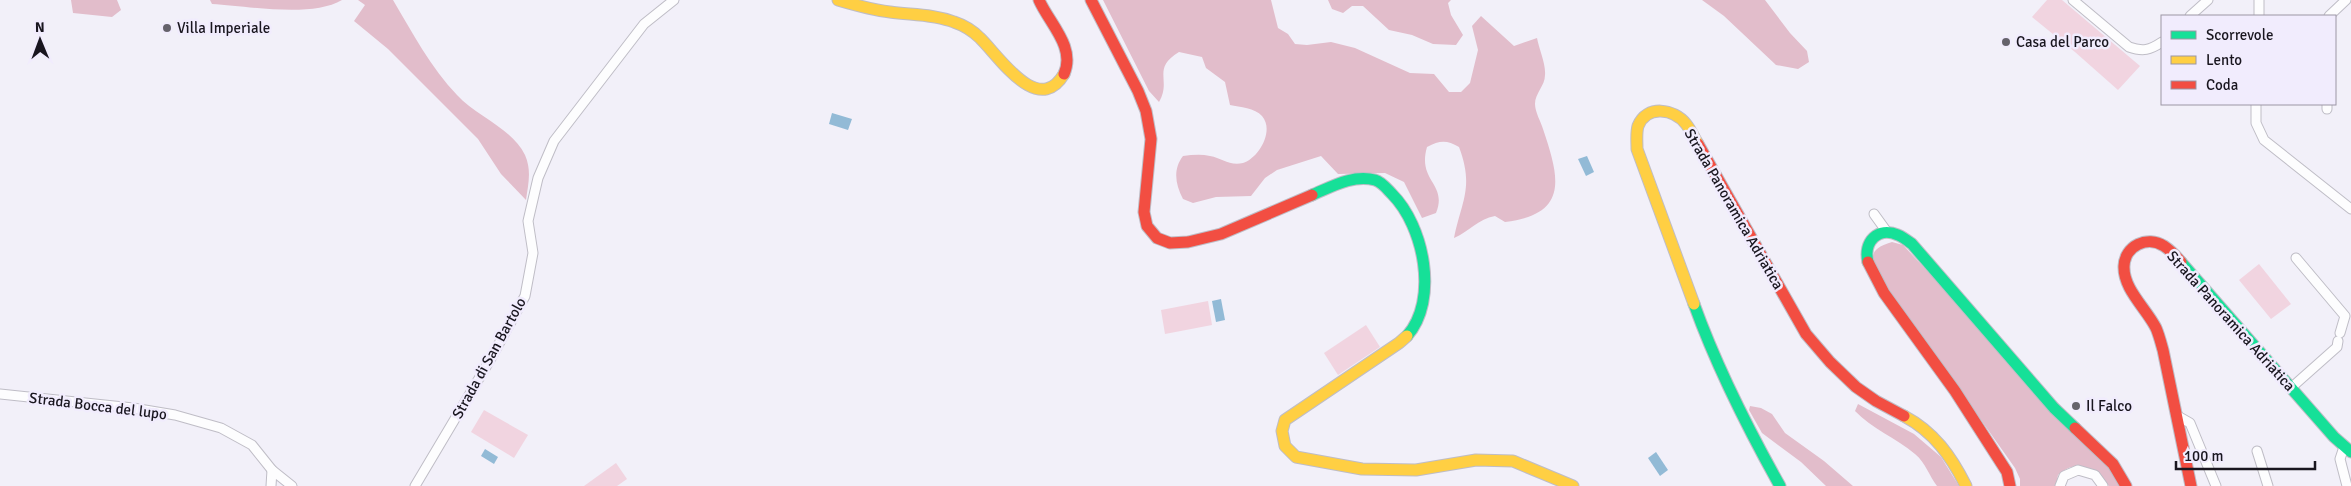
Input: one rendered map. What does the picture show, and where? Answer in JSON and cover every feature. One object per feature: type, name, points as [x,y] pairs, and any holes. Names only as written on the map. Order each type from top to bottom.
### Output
[{"type":"street","name":"Strada di San Bartolo","points":[[415,486],[490,360],[525,296],[533,253],[528,221],[538,178],[554,141],[644,24],[674,0]]},
{"type":"street","points":[[838,0],[890,12],[929,15],[954,22],[981,38],[1009,72],[1020,81],[1032,87],[1048,89],[1061,80],[1068,62],[1062,43],[1038,0]]},
{"type":"street","points":[[1091,0],[1138,91],[1146,111],[1151,140],[1144,212],[1147,226],[1157,238],[1170,243],[1188,242],[1221,234],[1344,182],[1361,179],[1378,181],[1396,196],[1407,212],[1423,264],[1424,291],[1420,313],[1412,331],[1399,343],[1296,410],[1285,420],[1282,431],[1285,446],[1296,457],[1362,469],[1416,470],[1476,460],[1513,461],[1553,482],[1574,486]]},
{"type":"street","points":[[2073,0],[2129,47],[2140,51],[2151,49],[2161,43]]},
{"type":"street","points":[[2191,15],[2208,0]]},
{"type":"street","points":[[2259,0],[2259,15]]},
{"type":"street","points":[[2330,15],[2346,0]]},
{"type":"street","points":[[2256,105],[2256,123],[2264,140],[2351,209]]},
{"type":"street","name":"Strada Panoramica Adriatica","points":[[1780,486],[1755,442],[1713,356],[1637,149],[1635,137],[1640,120],[1648,112],[1662,110],[1676,114],[1686,124],[1806,334],[1825,357],[1850,382],[1876,401],[1926,430],[1947,451],[1966,486]]},
{"type":"street","points":[[1874,214],[1887,232]]},
{"type":"street","points":[[2010,486],[2007,472],[1955,392],[1884,293],[1869,268],[1866,254],[1868,243],[1876,236],[1887,232],[1899,235],[1912,244],[2054,408],[2112,464],[2126,486]]},
{"type":"street","name":"Strada Panoramica Adriatica","points":[[2191,486],[2163,350],[2156,328],[2127,282],[2124,266],[2127,254],[2135,245],[2148,241],[2163,245],[2178,258],[2347,449]]},
{"type":"street","points":[[2292,387],[2337,347],[2345,316],[2296,258]]},
{"type":"street","name":"Strada Bocca del lupo","points":[[0,394],[133,408],[175,415],[221,428],[252,445],[272,470],[292,486]]},
{"type":"street","points":[[2176,415],[2190,423],[2216,486]]},
{"type":"street","points":[[2347,449],[2340,459],[2347,486]]},
{"type":"street","points":[[2257,451],[2268,486]]},
{"type":"street","points":[[271,486],[272,470]]},
{"type":"street","points":[[2060,486],[2064,476],[2078,470],[2095,475],[2103,486]]},
{"type":"shaded area","points":[[71,0],[117,0],[121,10],[112,17],[73,13]]},
{"type":"shaded area","points":[[210,0],[342,0],[314,8],[279,10],[212,4]]},
{"type":"shaded area","points":[[358,0],[393,0],[422,49],[457,95],[474,110],[512,137],[527,161],[529,178],[526,200],[501,174],[478,139],[388,49],[354,21],[365,5]]},
{"type":"shaded area","points":[[1103,0],[1271,0],[1278,28],[1288,34],[1295,44],[1307,45],[1331,42],[1355,48],[1410,73],[1434,74],[1449,92],[1461,92],[1470,83],[1478,50],[1472,26],[1481,16],[1514,46],[1537,38],[1545,75],[1535,100],[1535,107],[1553,163],[1554,190],[1550,202],[1541,211],[1526,218],[1505,222],[1495,216],[1479,222],[1454,238],[1465,193],[1466,173],[1459,147],[1443,142],[1427,147],[1426,168],[1436,188],[1439,203],[1436,213],[1422,218],[1404,182],[1385,173],[1338,174],[1321,156],[1277,170],[1265,178],[1251,196],[1216,197],[1193,203],[1183,199],[1178,188],[1176,171],[1183,156],[1207,155],[1230,163],[1243,163],[1254,156],[1263,144],[1267,129],[1266,122],[1255,111],[1230,105],[1225,82],[1206,68],[1202,57],[1179,52],[1171,58],[1164,69],[1164,87],[1159,102],[1149,91]]},
{"type":"shaded area","points":[[1328,0],[1451,0],[1448,3],[1451,15],[1463,35],[1456,45],[1433,44],[1412,35],[1389,30],[1363,6],[1352,6],[1343,13],[1332,9]]},
{"type":"shaded area","points":[[1702,0],[1765,0],[1790,33],[1807,51],[1809,62],[1798,69],[1776,65],[1724,16]]},
{"type":"shaded area","points":[[2047,0],[2062,0],[2140,66],[2118,90],[2032,17]]},
{"type":"shaded area","points":[[1892,242],[1903,245],[2110,467],[2122,486],[2109,486],[2092,471],[2079,466],[2065,470],[2058,475],[2056,486],[2020,486],[2020,479],[2015,468],[1884,283],[1873,258],[1877,249]]},
{"type":"shaded area","points":[[2259,264],[2291,304],[2271,319],[2239,280]]},
{"type":"shaded area","points":[[1208,301],[1212,325],[1165,334],[1161,310]]},
{"type":"shaded area","points":[[1366,325],[1380,347],[1338,375],[1324,353]]},
{"type":"shaded area","points":[[1858,404],[1914,434],[1941,457],[1959,486],[1937,486],[1922,461],[1915,454],[1869,423],[1855,411]]},
{"type":"shaded area","points":[[1750,406],[1761,408],[1772,414],[1785,433],[1824,461],[1853,486],[1826,486],[1801,462],[1762,433],[1749,410]]},
{"type":"shaded area","points":[[484,410],[528,435],[514,458],[471,432]]},
{"type":"shaded area","points":[[616,463],[627,479],[617,486],[584,486]]},
{"type":"water","points":[[832,113],[852,119],[848,130],[829,124]]},
{"type":"water","points":[[1587,156],[1594,172],[1586,176],[1578,159]]},
{"type":"water","points":[[1221,299],[1225,320],[1216,322],[1212,301]]},
{"type":"water","points":[[485,449],[498,457],[494,464],[481,456]]},
{"type":"water","points":[[1656,452],[1668,470],[1660,476],[1648,458]]},
{"type":"traffic: fast","points":[[1312,195],[1350,180],[1375,180],[1382,184],[1403,208],[1419,244],[1424,264],[1425,284],[1423,303],[1417,321],[1407,336]]},
{"type":"traffic: fast","points":[[1868,262],[1867,255],[1870,242],[1878,234],[1891,233],[1900,236],[1912,244],[2054,408],[2075,428]]},
{"type":"traffic: fast","points":[[2181,262],[2334,437],[2351,452]]},
{"type":"traffic: fast","points":[[1694,304],[1712,351],[1733,397],[1780,486]]},
{"type":"traffic: slow","points":[[838,0],[877,10],[938,17],[961,25],[977,35],[1019,79],[1031,86],[1042,89],[1054,86],[1064,74]]},
{"type":"traffic: slow","points":[[1694,304],[1637,149],[1638,126],[1648,114],[1661,111],[1668,112],[1686,124],[1698,144]]},
{"type":"traffic: slow","points":[[1407,336],[1285,420],[1282,431],[1285,446],[1296,457],[1362,469],[1416,470],[1476,460],[1513,461],[1573,486]]},
{"type":"traffic: slow","points":[[1904,416],[1924,429],[1941,446],[1966,486]]},
{"type":"traffic: jam","points":[[1039,0],[1064,45],[1067,54],[1064,74]]},
{"type":"traffic: jam","points":[[1091,0],[1138,91],[1146,111],[1151,139],[1144,212],[1147,226],[1157,238],[1170,243],[1188,242],[1221,234],[1312,195]]},
{"type":"traffic: jam","points":[[1698,144],[1806,334],[1830,362],[1856,387],[1876,401],[1904,416]]},
{"type":"traffic: jam","points":[[2181,262],[2164,246],[2157,243],[2144,242],[2138,244],[2128,253],[2124,266],[2127,283],[2152,321],[2160,339],[2191,486]]},
{"type":"traffic: jam","points":[[1868,262],[1884,293],[1955,391],[2007,472],[2010,486]]},
{"type":"traffic: jam","points":[[2075,428],[2113,464],[2126,486]]},
{"type":"place","name":"Villa Imperiale","points":[[167,28]]},
{"type":"place","name":"Casa del Parco","points":[[2006,42]]},
{"type":"place","name":"Il Falco","points":[[2076,406]]}]
